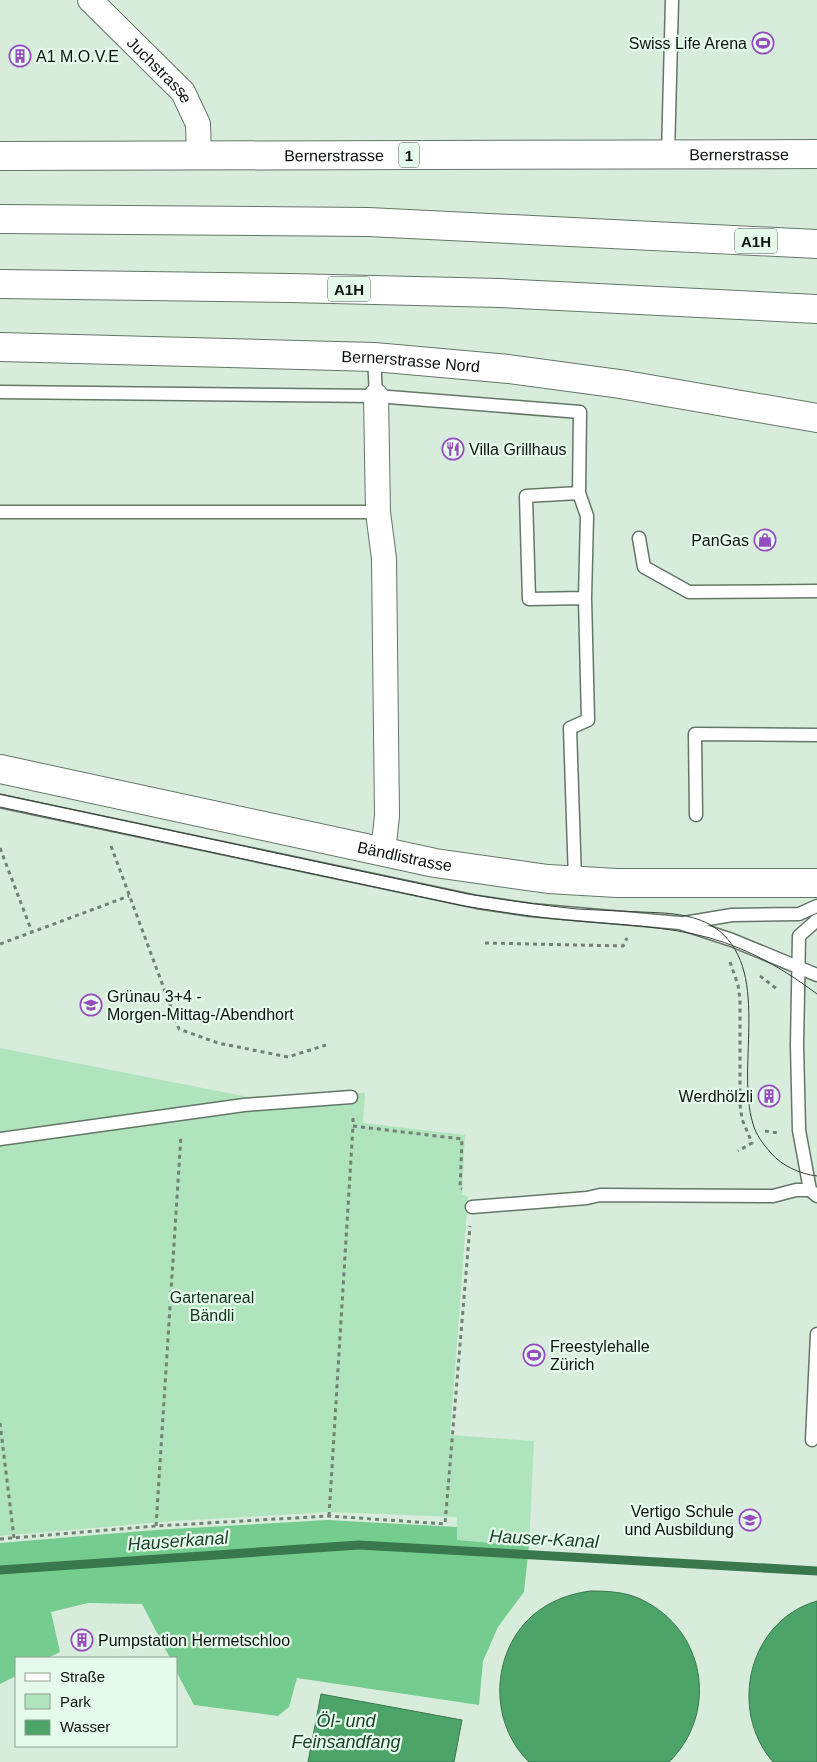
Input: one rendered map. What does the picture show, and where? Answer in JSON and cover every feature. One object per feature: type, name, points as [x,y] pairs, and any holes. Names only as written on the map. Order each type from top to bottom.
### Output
[{"type":"main road","name":"Bernerstrasse","points":[[0,156],[199,155],[668,143],[817,154]]},
{"type":"main road","name":"A1H","points":[[0,219],[368,222],[817,244]]},
{"type":"main road","name":"A1H","points":[[0,284],[290,288],[500,294],[817,309]]},
{"type":"main road","name":"Bernerstrasse Nord","points":[[0,347],[374,356],[509,368],[620,384],[817,418]]},
{"type":"main road","name":"Bändlistrasse","points":[[0,770],[383,852],[488,871],[618,883],[817,883]]},
{"type":"street","name":"Juchstrasse","points":[[90,0],[183,92],[198,124],[199,155]]},
{"type":"street","points":[[376,396],[378,512],[384,560],[387,816],[383,852]]},
{"type":"lane","points":[[668,143],[672,0]]},
{"type":"lane","points":[[374,356],[376,396]]},
{"type":"lane","points":[[0,392],[376,396],[580,412],[579,492],[586,516],[588,720],[570,728],[575,880]]},
{"type":"lane","points":[[579,492],[526,496],[529,598],[586,598]]},
{"type":"lane","points":[[0,512],[378,512]]},
{"type":"lane","points":[[639,538],[644,567],[688,592],[817,591]]},
{"type":"lane","points":[[696,815],[695,734],[817,735]]},
{"type":"lane","points":[[0,801],[477,902],[532,910],[680,924],[732,940],[817,975]]},
{"type":"lane","points":[[680,924],[732,915],[799,914],[817,906]]},
{"type":"lane","points":[[472,1207],[600,1196],[773,1196],[796,1190],[813,1193],[799,1130],[797,1045],[798,936],[817,920]]},
{"type":"lane","points":[[0,1139],[244,1106],[351,1097]]},
{"type":"lane","points":[[812,1440],[817,1334]]},
{"type":"path","points":[[120,845],[110,843],[179,1029],[218,1043],[288,1057],[326,1045]]},
{"type":"path","points":[[0,848],[32,932]]},
{"type":"path","points":[[0,944],[129,896]]},
{"type":"path","points":[[485,943],[623,946],[629,936],[619,935]]},
{"type":"path","points":[[729,961],[738,985],[740,1000],[740,1105],[742,1119],[752,1143],[738,1151]]},
{"type":"path","points":[[760,976],[781,991]]},
{"type":"path","points":[[329,1516],[353,1126],[351,1097]]},
{"type":"path","points":[[156,1526],[182,1114]]},
{"type":"path","points":[[0,1539],[156,1526],[329,1516],[445,1524],[472,1207],[470,1197],[460,1188],[462,1139],[353,1126]]},
{"type":"path","points":[[0,1424],[14,1538]]},
{"type":"green space","name":"Gartenareal Bändli","points":[[0,1048],[248,1097],[365,1093],[363,1123],[465,1135],[462,1195],[468,1196],[450,1435],[534,1441],[529,1546],[456,1540],[457,1517],[330,1512],[174,1521],[0,1536]]},
{"type":"shaded area","points":[[327,1520],[457,1527],[457,1540],[529,1546],[524,1592],[498,1627],[483,1661],[479,1705],[297,1678],[289,1707],[278,1716],[194,1705],[178,1675],[178,1657],[169,1657],[142,1604],[88,1603],[51,1612],[60,1652],[50,1657],[15,1657],[15,1676],[0,1684],[0,1543],[155,1530]]},
{"type":"water","points":[[590,1591],[627,1594],[648,1603],[668,1617],[683,1635],[693,1655],[699,1677],[699,1700],[694,1722],[684,1743],[669,1762],[529,1762],[514,1743],[504,1722],[500,1699],[501,1676],[507,1653],[517,1633],[533,1615],[553,1602],[571,1595]]},
{"type":"water","points":[[817,1601],[817,1762],[773,1762],[759,1741],[751,1718],[749,1693],[752,1670],[761,1647],[775,1627],[793,1612]]},
{"type":"water","name":"Öl- und Feinsandfang","points":[[321,1694],[462,1720],[454,1762],[308,1762]]},
{"type":"waterway","name":"Hauser-Kanal","points":[[0,1570],[359,1545],[817,1571]]},
{"type":"tram line","points":[[0,794],[468,894],[577,909],[669,913],[688,916],[706,922],[714,927],[732,945],[742,966],[748,991],[749,1100],[756,1132],[765,1146],[780,1162],[798,1171],[817,1176]]},
{"type":"tram line","points":[[0,807],[464,906],[535,917],[644,926],[693,934],[710,938],[752,954],[779,968],[817,994]]},
{"type":"place","name":"Swiss Life Arena","points":[[763,43]]},
{"type":"place","name":"A1 M.O.V.E","points":[[20,56]]},
{"type":"place","name":"Villa Grillhaus","points":[[453,449]]},
{"type":"place","name":"PanGas","points":[[765,540]]},
{"type":"place","name":"Grünau 3+4 - Morgen-Mittag-/Abendhort","points":[[91,1005]]},
{"type":"place","name":"Werdhölzli","points":[[769,1096]]},
{"type":"place","name":"Freestylehalle Zürich","points":[[534,1355]]},
{"type":"place","name":"Vertigo Schule und Ausbildung","points":[[750,1520]]},
{"type":"place","name":"Pumpstation Hermetschloo","points":[[82,1640]]},
{"type":"water label","name":"Hauserkanal","points":[[178,1541]]}]
